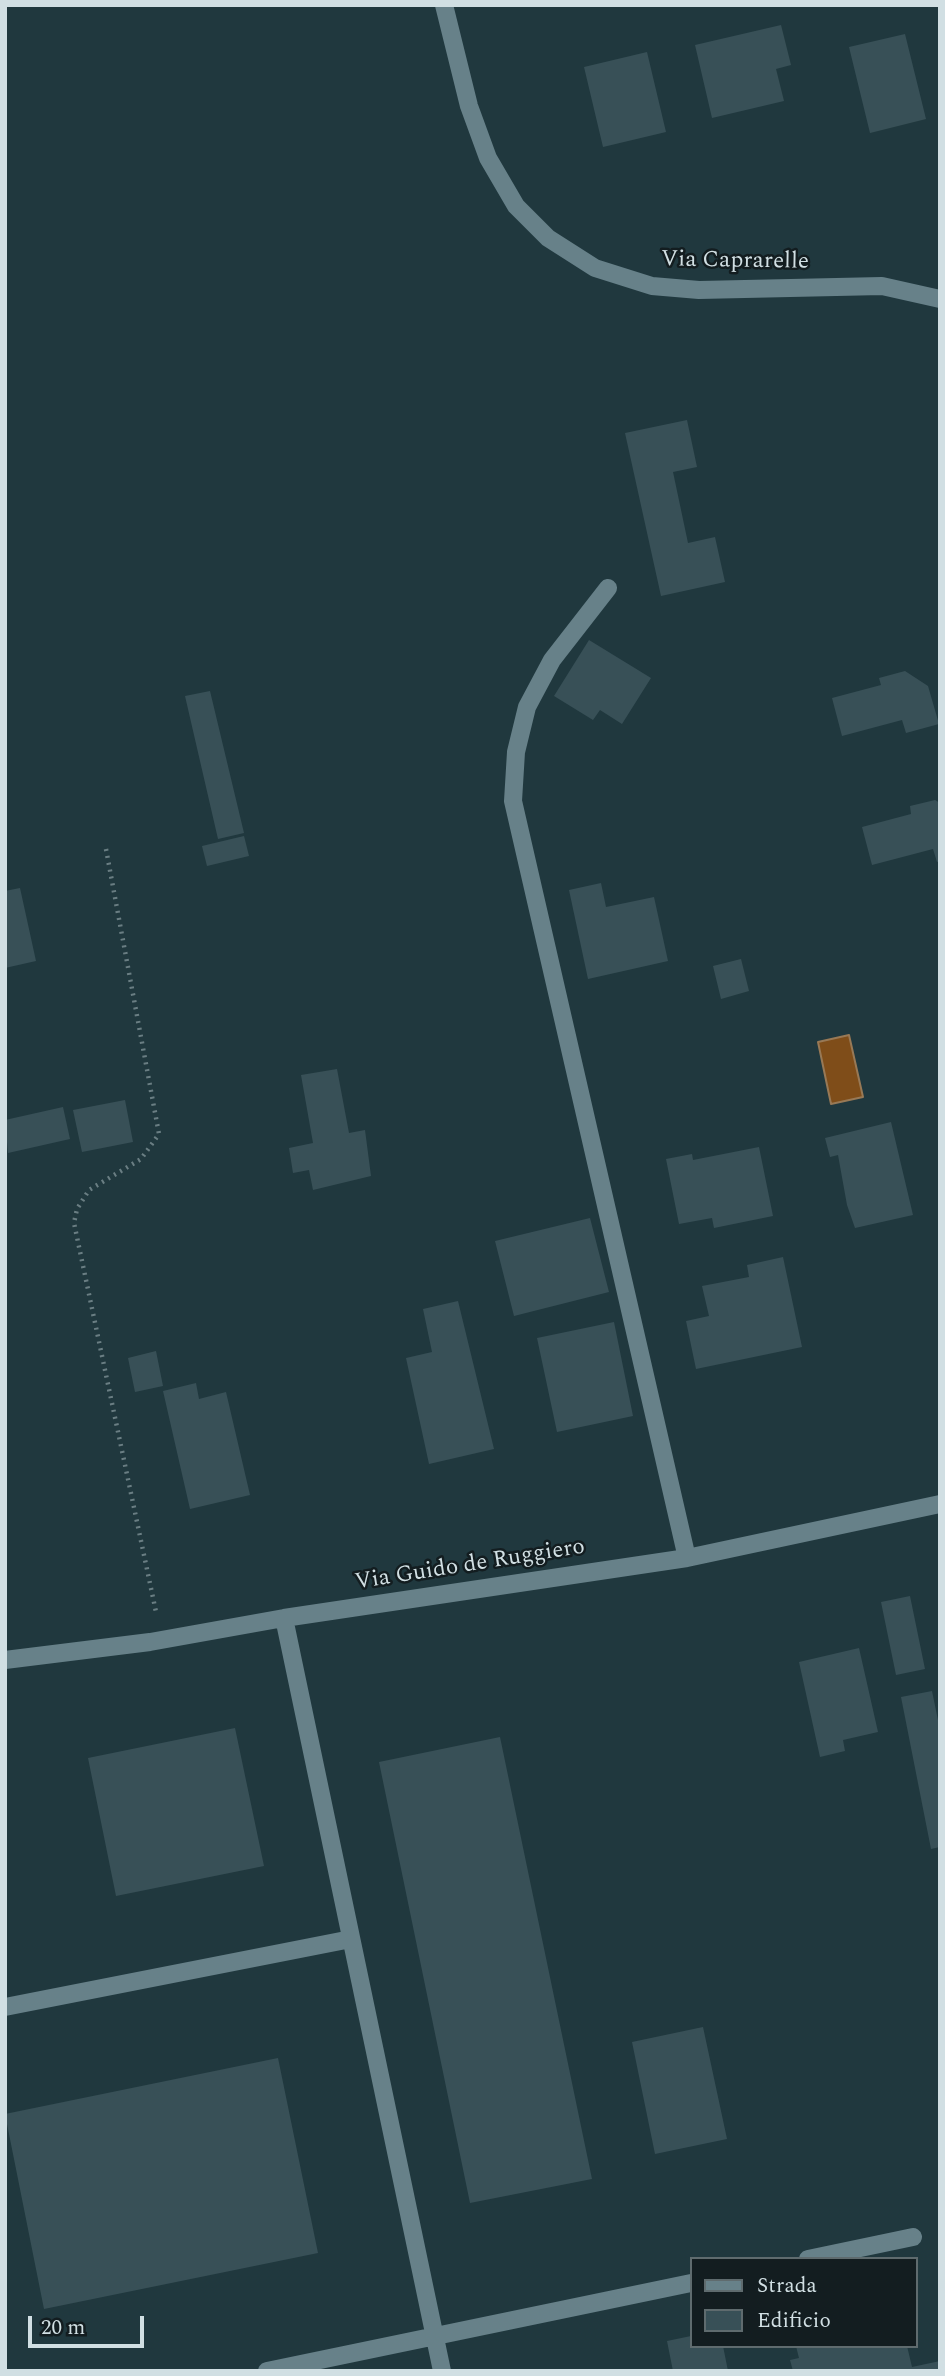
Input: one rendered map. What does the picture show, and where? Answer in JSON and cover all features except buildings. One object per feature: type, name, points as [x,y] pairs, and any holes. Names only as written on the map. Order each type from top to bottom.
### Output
[{"type":"street","name":"Via Caprarelle","points":[[444,5],[469,106],[488,158],[516,206],[548,238],[595,268],[652,286],[699,290],[882,286],[940,299]]},
{"type":"street","points":[[608,588],[552,660],[527,708],[516,752],[513,801],[687,1558]]},
{"type":"street","name":"Via Guido de Ruggiero","points":[[5,1660],[162,1640],[284,1618],[687,1558],[940,1504]]},
{"type":"street","points":[[284,1618],[442,2371]]},
{"type":"street","points":[[5,2007],[351,1938]]},
{"type":"street","points":[[818,2257],[913,2237]]},
{"type":"street","points":[[267,2371],[690,2283]]},
{"type":"path","points":[[106,849],[159,1134],[141,1158],[89,1190],[77,1209],[74,1223],[162,1640]]},
{"type":"shaded area","points":[[849,1035],[863,1097],[831,1104],[818,1042]]}]
